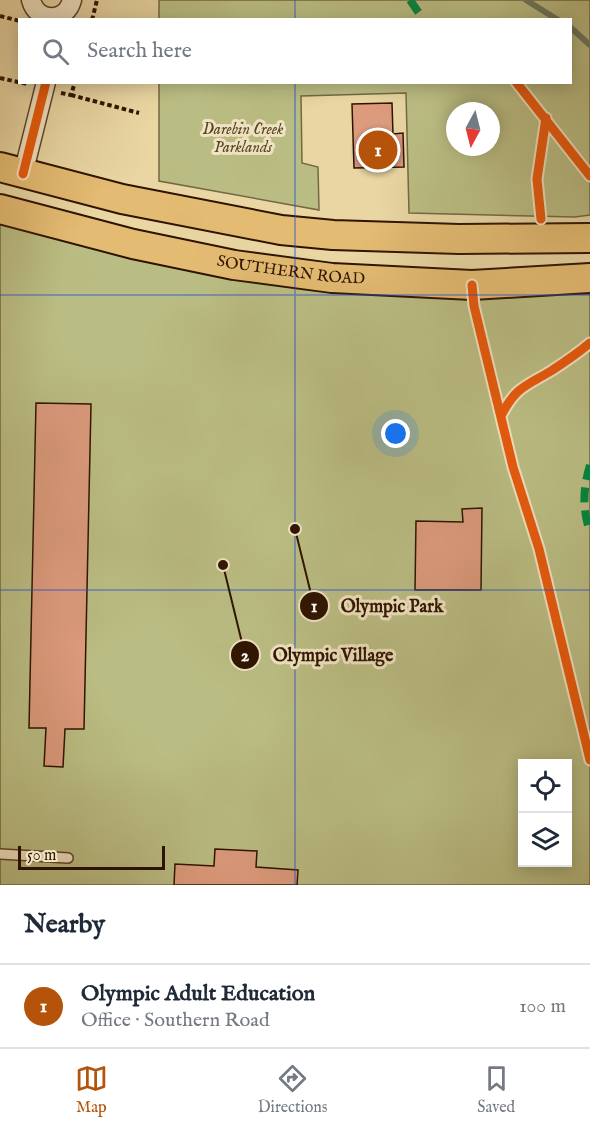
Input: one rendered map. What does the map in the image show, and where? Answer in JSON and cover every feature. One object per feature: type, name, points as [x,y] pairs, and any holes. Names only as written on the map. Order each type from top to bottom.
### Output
[{"type":"main road","points":[[11,170],[122,199],[281,230],[333,235],[459,239],[589,238]]},
{"type":"main road","name":"SOUTHERN ROAD","points":[[0,209],[144,246],[234,264],[332,278],[472,285],[590,278]]},
{"type":"street","points":[[31,0],[34,10],[39,14],[58,18],[69,9],[72,0]]},
{"type":"street","points":[[11,170],[39,84]]},
{"type":"lane","points":[[0,854],[68,858]]},
{"type":"path","points":[[92,18],[97,0]]},
{"type":"path","points":[[0,16],[18,20]]},
{"type":"path","points":[[0,78],[18,81]]},
{"type":"path","points":[[71,95],[139,113]]},
{"type":"green space","name":"Darebin Creek Parklands","points":[[159,0],[590,0],[590,215],[575,217],[409,213],[406,93],[301,96],[302,163],[318,167],[319,210],[159,181],[159,84],[572,84],[572,18],[159,18]]},
{"type":"green space","points":[[0,219],[492,295],[590,294],[590,885],[0,885]]},
{"type":"building","points":[[392,103],[393,134],[403,133],[404,167],[354,168],[352,104]]},
{"type":"building","points":[[36,403],[91,404],[84,729],[65,729],[63,767],[44,766],[46,728],[29,728]]},
{"type":"building","points":[[482,508],[481,590],[415,590],[416,521],[463,522],[462,509]]},
{"type":"building","points":[[215,849],[257,851],[256,867],[298,870],[297,885],[174,885],[175,864],[214,866]]},
{"type":"waterway","points":[[526,0],[555,18]]},
{"type":"waterway","points":[[572,29],[590,45]]},
{"type":"marked path","points":[[410,0],[421,16]]},
{"type":"marked path","points":[[590,465],[584,498],[590,532]]},
{"type":"cycle path","points":[[23,174],[46,84]]},
{"type":"cycle path","points":[[518,84],[590,176]]},
{"type":"cycle path","points":[[541,219],[537,179],[546,118]]},
{"type":"cycle path","points":[[472,285],[474,306],[513,467],[539,549],[590,760]]},
{"type":"cycle path","points":[[502,414],[517,392],[590,343]]},
{"type":"place","name":"Olympic Adult Education","points":[[378,150]]},
{"type":"place","name":"Olympic Park","points":[[295,529]]},
{"type":"place","name":"Olympic Village","points":[[223,565]]}]
